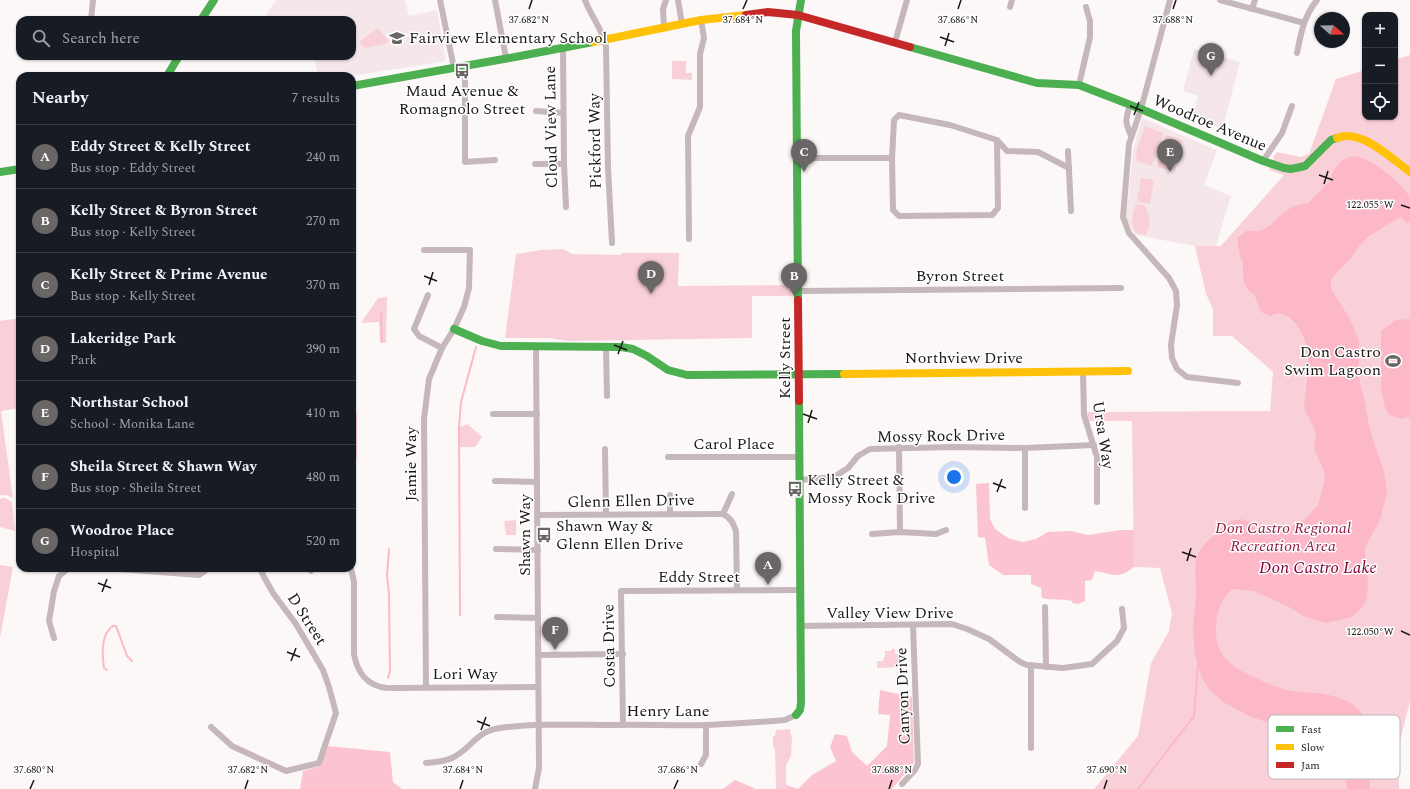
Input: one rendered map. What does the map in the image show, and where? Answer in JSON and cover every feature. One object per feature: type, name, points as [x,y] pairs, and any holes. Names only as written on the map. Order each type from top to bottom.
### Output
[{"type":"street","points":[[91,16],[93,0]]},
{"type":"street","points":[[204,16],[214,0]]},
{"type":"street","points":[[440,0],[454,68]]},
{"type":"street","points":[[495,0],[506,58]]},
{"type":"street","name":"Pickford Way","points":[[585,0],[590,13],[597,21],[606,49],[608,168],[612,243]]},
{"type":"street","points":[[664,27],[663,9],[666,0]]},
{"type":"street","points":[[678,0],[682,24]]},
{"type":"street","name":"Kelly Street","points":[[796,715],[800,710],[801,703],[796,31],[801,0]]},
{"type":"street","points":[[895,42],[907,0]]},
{"type":"street","points":[[1170,0],[1141,108],[1129,144],[1123,217],[1129,234],[1169,278],[1176,291],[1177,305],[1172,345],[1172,358],[1178,369],[1187,377],[1238,383]]},
{"type":"street","points":[[1220,0],[1304,23]]},
{"type":"street","points":[[1252,9],[1255,0]]},
{"type":"street","points":[[1297,53],[1304,23],[1310,8],[1317,0]]},
{"type":"street","points":[[1079,85],[1090,37],[1090,21],[1086,7]]},
{"type":"street","name":"Woodroe Avenue","points":[[356,85],[465,66],[701,20],[768,12],[798,15],[1037,83],[1079,85],[1141,108],[1263,161],[1284,168],[1291,169],[1305,166],[1331,140],[1341,136],[1350,136],[1358,137],[1369,142],[1410,172]]},
{"type":"street","points":[[690,239],[688,136],[700,107],[700,54],[704,38],[701,20]]},
{"type":"street","name":"Cloud View Lane","points":[[563,47],[563,113],[566,207]]},
{"type":"street","points":[[169,72],[177,60]]},
{"type":"street","points":[[465,66],[465,162],[495,160]]},
{"type":"street","points":[[1130,105],[1126,120],[1131,136]]},
{"type":"street","points":[[1263,161],[1282,133],[1292,106]]},
{"type":"street","points":[[536,112],[563,113]]},
{"type":"street","points":[[997,140],[998,208],[992,215],[898,216],[893,210],[892,158],[894,120],[899,115],[950,125],[997,140],[1006,151],[1038,152],[1069,168]]},
{"type":"street","points":[[1068,151],[1071,211]]},
{"type":"street","points":[[798,158],[892,158]]},
{"type":"street","points":[[536,164],[564,164]]},
{"type":"street","points":[[0,172],[16,170]]},
{"type":"street","name":"Jamie Way","points":[[424,250],[470,250],[469,288],[464,307],[454,329],[442,348],[429,379],[424,419],[426,687]]},
{"type":"street","name":"Byron Street","points":[[798,291],[1121,288]]},
{"type":"street","points":[[428,295],[414,329],[419,336],[442,348]]},
{"type":"street","name":"Northview Drive","points":[[454,329],[482,341],[501,346],[569,348],[606,347],[633,349],[647,356],[668,370],[687,375],[1128,371]]},
{"type":"street","name":"Shawn Way","points":[[535,789],[539,768],[536,346]]},
{"type":"street","points":[[606,347],[607,396]]},
{"type":"street","name":"Ursa Way","points":[[1083,372],[1084,415],[1097,458],[1097,502]]},
{"type":"street","points":[[493,414],[537,414]]},
{"type":"street","name":"Mossy Rock Drive","points":[[800,480],[834,477],[848,468],[858,456],[870,449],[899,447],[1025,448],[1094,444]]},
{"type":"street","points":[[899,447],[900,532]]},
{"type":"street","points":[[1025,448],[1025,508]]},
{"type":"street","points":[[605,449],[606,514]]},
{"type":"street","name":"Carol Place","points":[[668,457],[799,457]]},
{"type":"street","points":[[495,481],[538,482]]},
{"type":"street","points":[[732,494],[723,514],[729,517],[734,523],[736,531],[737,589]]},
{"type":"street","points":[[670,495],[670,513]]},
{"type":"street","name":"Glenn Ellen Drive","points":[[538,515],[670,513],[723,514]]},
{"type":"street","points":[[872,534],[900,532],[936,534],[946,530]]},
{"type":"street","points":[[496,549],[538,550]]},
{"type":"street","points":[[54,638],[49,621],[54,591],[59,576],[64,572]]},
{"type":"street","points":[[159,572],[199,575],[203,572]]},
{"type":"street","name":"D Street","points":[[211,726],[232,746],[286,771],[319,763],[336,713],[323,670],[296,624],[273,593],[262,572]]},
{"type":"street","name":"Lori Way","points":[[353,572],[355,662],[361,674],[376,686],[389,688],[538,686]]},
{"type":"street","name":"Eddy Street","points":[[621,591],[737,589],[800,590]]},
{"type":"street","name":"Costa Drive","points":[[621,591],[623,724]]},
{"type":"street","points":[[1045,607],[1046,667]]},
{"type":"street","name":"Valley View Drive","points":[[800,626],[952,624],[988,639],[1017,660],[1031,665],[1063,668],[1092,664],[1117,641],[1124,628],[1122,609]]},
{"type":"street","points":[[497,617],[538,618]]},
{"type":"street","name":"Canyon Drive","points":[[902,784],[915,770],[918,764],[913,625]]},
{"type":"street","points":[[539,655],[623,654]]},
{"type":"street","points":[[1031,665],[1031,748]]},
{"type":"street","name":"Henry Lane","points":[[426,763],[452,758],[463,751],[482,734],[493,729],[538,725],[706,725],[785,720],[796,715]]},
{"type":"street","points":[[701,764],[706,755],[706,725]]},
{"type":"shaded area","name":"Fairview Elementary School","points":[[276,0],[405,0],[409,16],[437,10],[446,61],[356,75],[356,72],[317,72],[315,60],[356,60],[356,16],[266,16]]},
{"type":"shaded area","points":[[1194,49],[1240,62],[1225,120],[1220,128],[1192,118],[1198,96],[1183,91]]},
{"type":"shaded area","points":[[1142,118],[1217,150],[1204,185],[1231,196],[1216,246],[1195,246],[1135,235],[1126,218],[1133,151]]},
{"type":"shaded area","points":[[989,483],[990,519],[995,529],[1008,538],[1023,542],[1036,539],[1048,532],[1071,531],[1088,535],[1120,530],[1134,530],[1134,567],[1124,574],[1119,575],[1095,571],[1092,580],[1085,581],[1085,601],[1078,604],[1072,603],[1072,601],[1068,600],[1042,598],[1041,588],[1031,584],[1031,575],[1003,575],[989,565],[985,538],[978,537],[976,484]]},
{"type":"shaded area","points":[[880,690],[912,697],[914,763],[892,789],[798,789],[812,775],[836,761],[830,747],[835,734],[847,736],[852,752],[867,766],[887,746],[890,715],[878,714]]},
{"type":"shaded area","points":[[327,746],[390,752],[393,782],[402,789],[300,789],[303,771],[320,766]]},
{"type":"shaded area","points":[[735,780],[754,788],[754,789],[723,789]]},
{"type":"shaded area","points":[[786,785],[798,789],[786,789]]},
{"type":"green space","points":[[378,28],[389,41],[385,44],[364,48],[359,42]]},
{"type":"green space","name":"Don Castro Regional Recreation Area","points":[[1410,55],[1410,701],[1400,741],[1400,715],[1268,715],[1268,779],[1399,779],[1399,789],[1094,789],[1138,736],[1151,663],[1169,631],[1172,613],[1160,568],[1134,567],[1132,421],[1089,421],[1087,412],[1270,411],[1273,372],[1232,336],[1213,336],[1213,309],[1206,294],[1195,246],[1221,246],[1284,175],[1269,170],[1274,159],[1273,157],[1277,152],[1300,157],[1309,154],[1336,79],[1362,71],[1362,120],[1398,120],[1398,59]]},
{"type":"green space","points":[[672,61],[686,61],[686,73],[692,73],[692,80],[672,79]]},
{"type":"green space","points":[[1145,126],[1163,133],[1152,166],[1137,161],[1136,152]]},
{"type":"green space","points":[[1166,135],[1183,141],[1175,171],[1157,167]]},
{"type":"green space","points":[[1141,178],[1154,180],[1150,204],[1137,202]]},
{"type":"green space","points":[[1136,204],[1144,205],[1149,216],[1150,223],[1146,235],[1137,233],[1133,226],[1133,214]]},
{"type":"green space","points":[[563,249],[572,254],[621,255],[622,253],[679,253],[678,286],[791,285],[791,296],[752,296],[752,338],[569,341],[549,338],[505,338],[516,254],[541,250]]},
{"type":"green space","points":[[387,297],[386,343],[380,343],[379,322],[361,323],[378,298]]},
{"type":"green space","points":[[16,319],[16,409],[1,411],[13,498],[6,495],[0,495],[0,321]]},
{"type":"green space","points":[[357,414],[357,458],[356,458]]},
{"type":"green space","points":[[468,424],[482,437],[475,447],[460,447],[460,427]]},
{"type":"green space","points":[[2,498],[12,502],[15,531],[0,527],[0,499]]},
{"type":"green space","points":[[516,520],[516,535],[506,535],[504,521]]},
{"type":"green space","points":[[0,565],[13,567],[0,638]]},
{"type":"green space","points":[[892,648],[895,650],[895,654],[904,654],[904,667],[877,668],[877,661],[883,661],[885,651],[891,651]]},
{"type":"green space","points":[[790,729],[792,740],[791,756],[786,765],[786,789],[776,789],[775,749],[773,747],[773,736],[775,736],[776,730]]},
{"type":"water","name":"Don Castro Lake","points":[[1354,156],[1360,157],[1376,165],[1400,184],[1409,196],[1410,208],[1410,221],[1407,223],[1400,217],[1369,236],[1331,281],[1331,289],[1350,319],[1359,341],[1360,383],[1370,431],[1384,471],[1387,493],[1380,520],[1366,546],[1365,553],[1368,583],[1367,598],[1361,609],[1352,617],[1326,623],[1303,616],[1291,608],[1254,591],[1232,589],[1224,598],[1220,608],[1216,630],[1219,648],[1228,661],[1235,667],[1266,683],[1283,689],[1344,699],[1358,709],[1362,715],[1268,715],[1268,723],[1249,716],[1225,703],[1209,690],[1201,676],[1195,654],[1193,631],[1196,594],[1195,566],[1197,556],[1205,543],[1231,521],[1241,519],[1281,530],[1289,528],[1304,520],[1318,505],[1325,479],[1324,471],[1314,449],[1316,432],[1304,408],[1308,371],[1308,357],[1305,341],[1298,326],[1288,316],[1278,313],[1270,316],[1261,312],[1254,294],[1249,291],[1245,285],[1243,276],[1243,262],[1240,257],[1237,238],[1246,231],[1260,231],[1271,225],[1278,217],[1293,206],[1308,203],[1329,182],[1334,170],[1343,159]]},
{"type":"water","name":"Don Castro Swim Lagoon","points":[[1410,319],[1410,417],[1401,419],[1389,415],[1385,408],[1381,388],[1381,331],[1396,320]]},
{"type":"water","name":"Don Castro Lake","points":[[1345,779],[1369,779],[1370,789],[1347,789]]},
{"type":"waterway","points":[[381,312],[382,341]]},
{"type":"waterway","points":[[460,615],[459,428],[461,402],[476,347]]},
{"type":"waterway","points":[[388,678],[390,671],[389,595],[387,575],[389,549]]},
{"type":"waterway","points":[[107,670],[104,668],[103,645],[106,634],[113,626],[116,626],[127,656],[132,661]]},
{"type":"waterway","points":[[1138,789],[1194,716],[1198,663]]},
{"type":"traffic: fast","points":[[204,16],[214,0]]},
{"type":"traffic: fast","points":[[798,300],[796,31],[801,0]]},
{"type":"traffic: fast","points":[[356,85],[593,42]]},
{"type":"traffic: fast","points":[[910,47],[1037,83],[1079,85],[1141,109],[1263,161],[1284,168],[1291,169],[1305,166],[1331,140],[1337,138]]},
{"type":"traffic: fast","points":[[169,72],[177,60]]},
{"type":"traffic: fast","points":[[0,172],[16,170]]},
{"type":"traffic: fast","points":[[454,329],[482,341],[501,346],[621,347],[633,349],[647,356],[668,370],[687,375],[844,374]]},
{"type":"traffic: fast","points":[[796,715],[800,710],[801,703],[799,401]]},
{"type":"traffic: slow","points":[[593,42],[701,20],[746,15]]},
{"type":"traffic: slow","points":[[1337,138],[1346,136],[1356,137],[1366,141],[1376,146],[1410,172]]},
{"type":"traffic: slow","points":[[844,374],[1128,371]]},
{"type":"traffic: jam","points":[[746,15],[768,12],[798,15],[910,47]]},
{"type":"traffic: jam","points":[[798,300],[799,401]]},
{"type":"place","name":"Fairview Elementary School","points":[[397,38]]},
{"type":"place","name":"Maud Avenue & Romagnolo Street","points":[[462,71]]},
{"type":"place","name":"Woodroe Place","points":[[1211,76]]},
{"type":"place","name":"Kelly Street & Prime Avenue","points":[[804,172]]},
{"type":"place","name":"Northstar School","points":[[1170,172]]},
{"type":"place","name":"Lakeridge Park","points":[[651,294]]},
{"type":"place","name":"Kelly Street & Byron Street","points":[[794,296]]},
{"type":"place","name":"Don Castro Swim Lagoon","points":[[1393,361]]},
{"type":"place","name":"Kelly Street & Mossy Rock Drive","points":[[795,489]]},
{"type":"place","name":"Shawn Way & Glenn Ellen Drive","points":[[544,535]]},
{"type":"place","name":"Eddy Street & Kelly Street","points":[[768,585]]},
{"type":"place","name":"Sheila Street & Shawn Way","points":[[555,650]]}]
